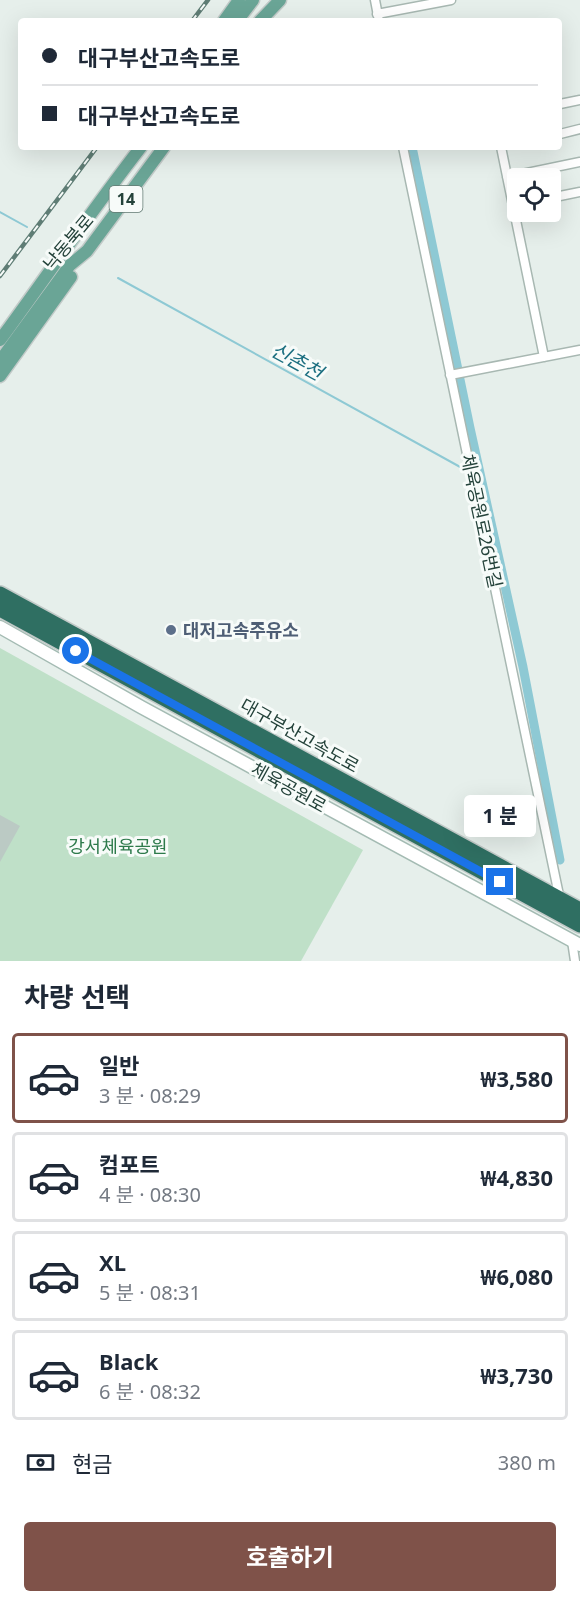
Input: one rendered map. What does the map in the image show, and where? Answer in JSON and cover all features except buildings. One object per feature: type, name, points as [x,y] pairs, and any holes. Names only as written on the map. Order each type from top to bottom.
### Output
[{"type":"highway","name":"대구부산고속도로","points":[[0,594],[580,909]]},
{"type":"highway","name":"대구부산고속도로","points":[[0,609],[580,925]]},
{"type":"main road","points":[[226,18],[239,0]]},
{"type":"main road","points":[[239,18],[253,0]]},
{"type":"main road","points":[[261,18],[272,0]]},
{"type":"main road","points":[[262,18],[280,0]]},
{"type":"main road","name":"낙동북로","points":[[0,340],[94,207],[139,150]]},
{"type":"main road","name":"낙동북로","points":[[0,361],[70,265],[87,251],[162,150]]},
{"type":"main road","points":[[0,327],[60,246],[94,207]]},
{"type":"main road","points":[[0,376],[61,292],[87,251]]},
{"type":"main road","name":"체육공원로","points":[[0,588],[559,895],[580,909]]},
{"type":"main road","name":"체육공원로","points":[[0,627],[141,707],[576,943]]},
{"type":"street","points":[[375,0],[378,18],[451,0]]},
{"type":"street","points":[[562,104],[580,100]]},
{"type":"street","points":[[562,134],[580,129]]},
{"type":"street","name":"체육공원로26번길","points":[[404,150],[559,895]]},
{"type":"street","points":[[502,150],[507,177]]},
{"type":"street","points":[[551,168],[580,162]]},
{"type":"street","points":[[561,196],[580,192]]},
{"type":"street","points":[[518,222],[544,357]]},
{"type":"street","points":[[450,375],[580,350]]},
{"type":"street","points":[[575,961],[576,943]]},
{"type":"green space","name":"강서체육공원","points":[[0,648],[363,850],[301,961],[0,961]]},
{"type":"waterway","points":[[413,150],[470,428],[523,667],[560,860]]},
{"type":"waterway","name":"신촌천","points":[[0,212],[27,227]]},
{"type":"waterway","name":"신촌천","points":[[118,278],[462,468]]},
{"type":"waterway","name":"신촌천","points":[[476,476],[482,479]]},
{"type":"railway","points":[[194,18],[208,0]]},
{"type":"railway","points":[[0,276],[95,150]]},
{"type":"place","name":"대저고속주유소","points":[[171,630]]},
{"type":"route","points":[[76,651],[500,882]]}]
